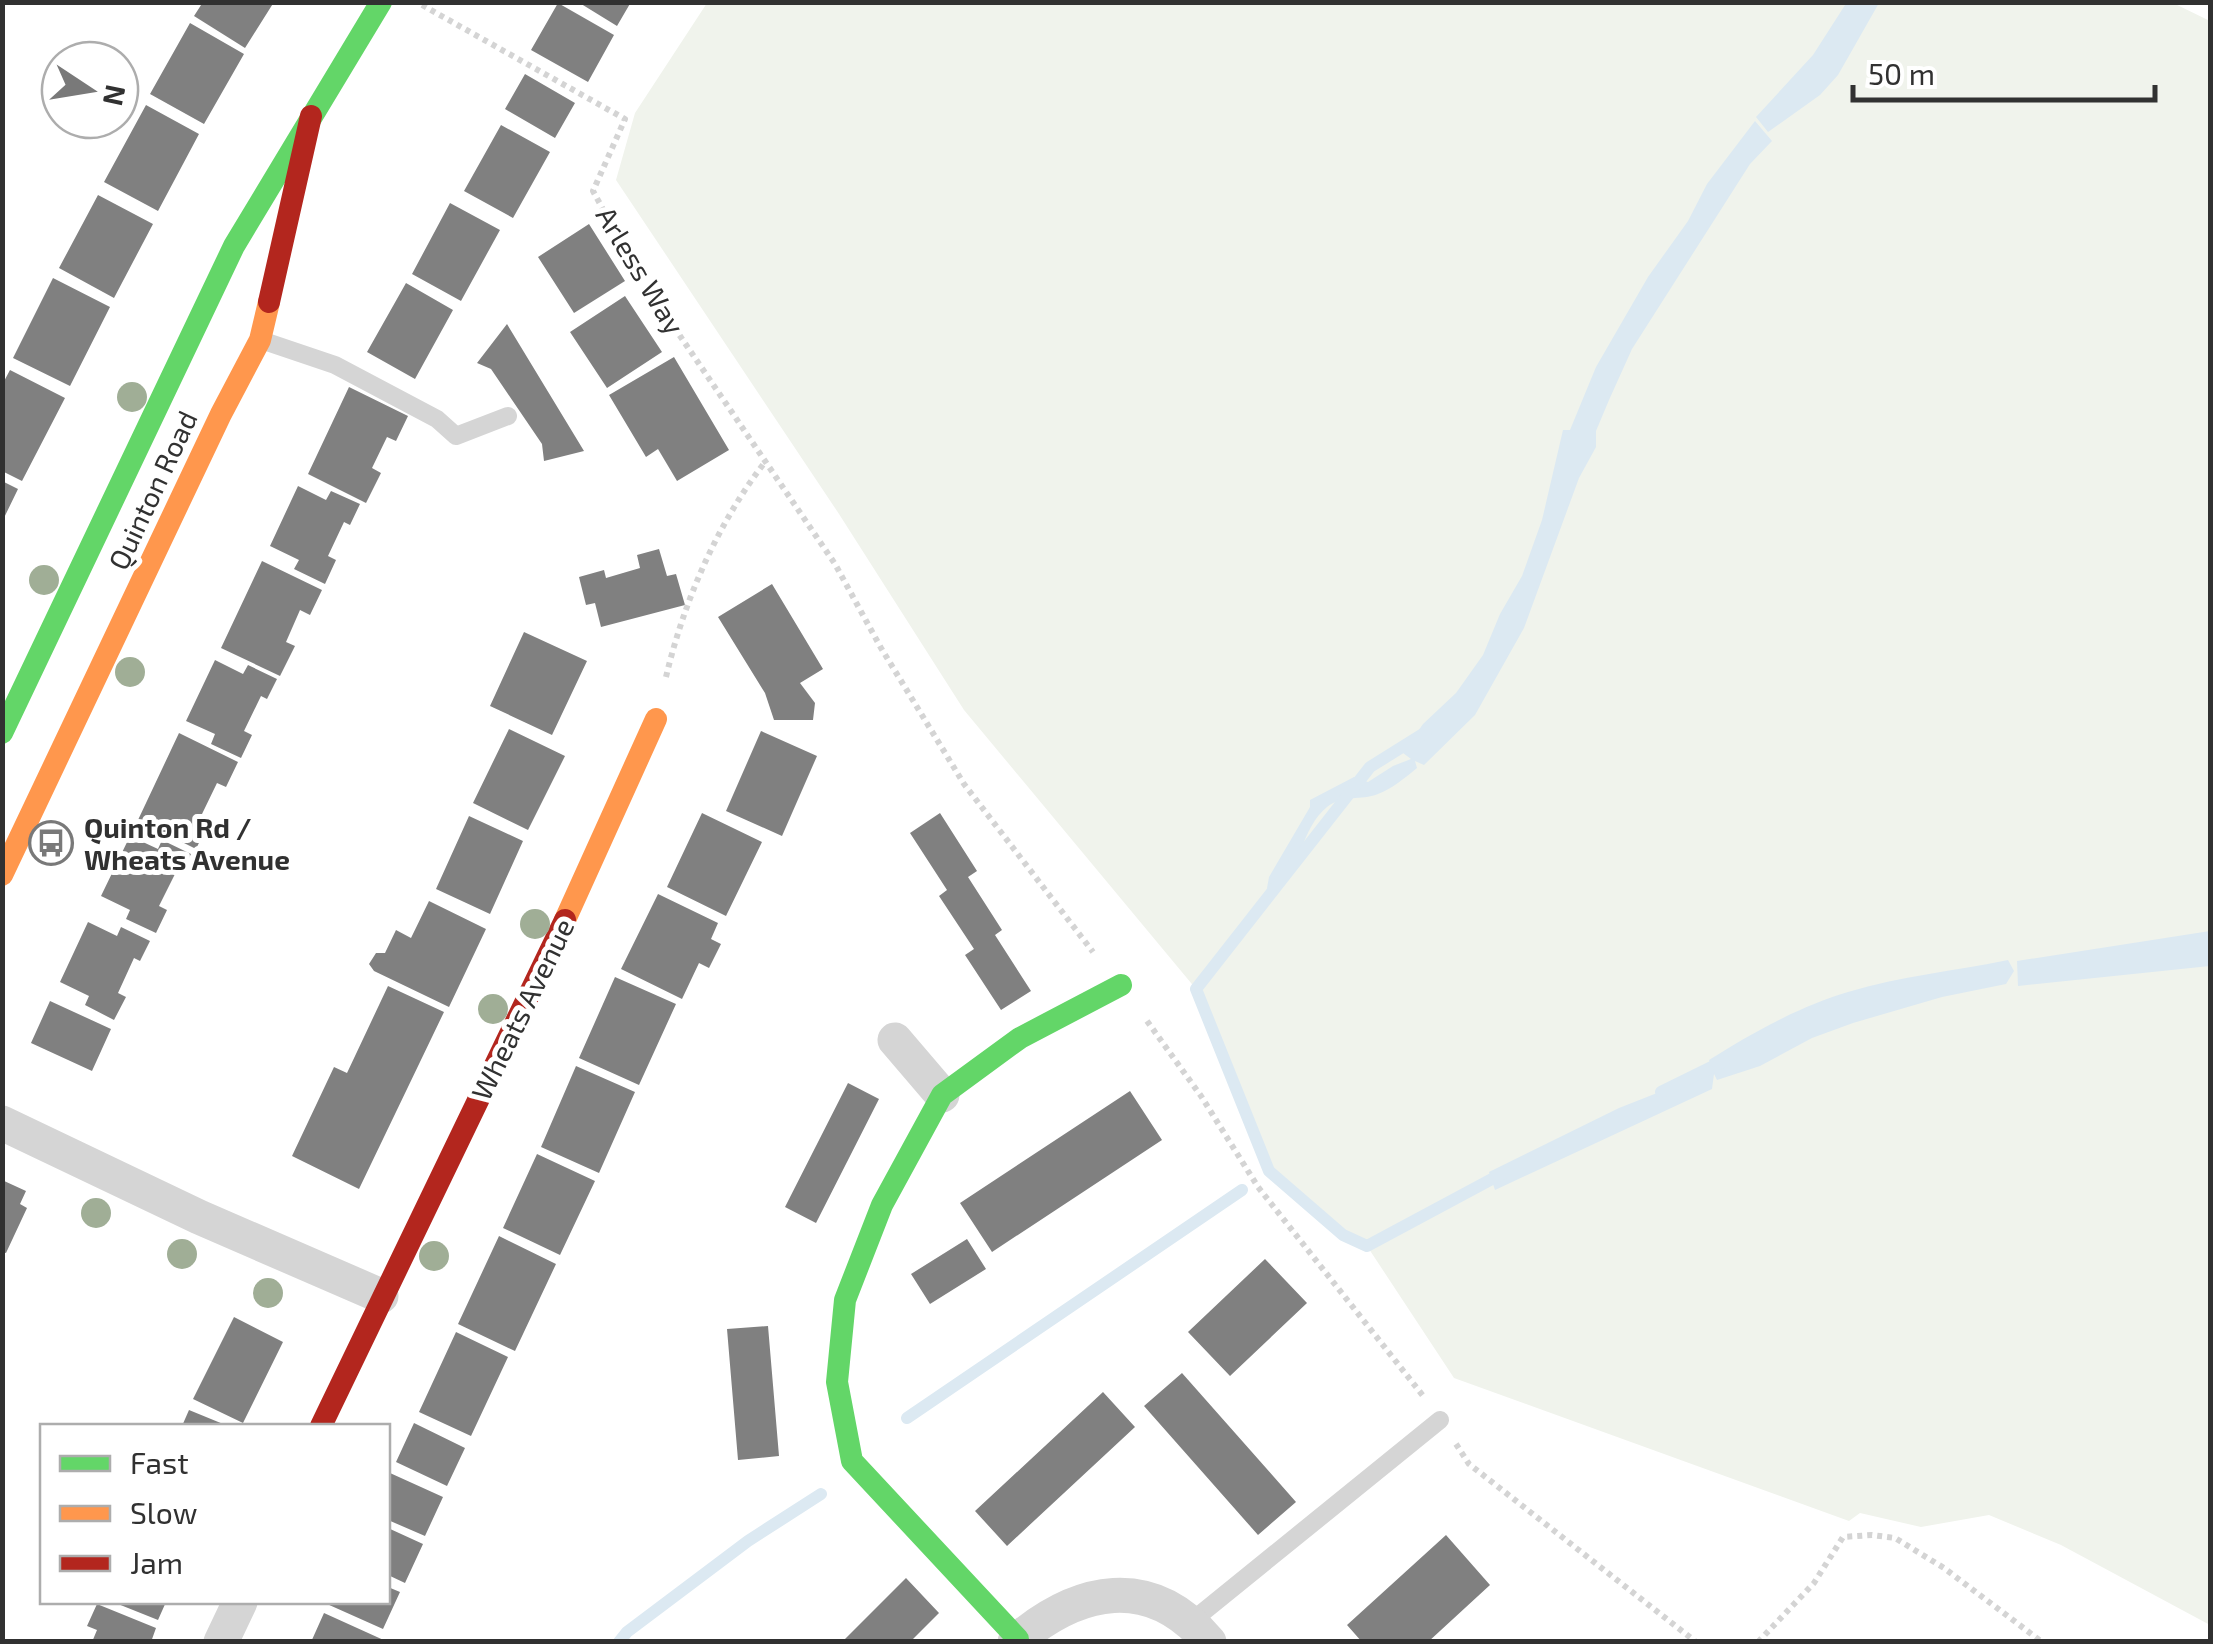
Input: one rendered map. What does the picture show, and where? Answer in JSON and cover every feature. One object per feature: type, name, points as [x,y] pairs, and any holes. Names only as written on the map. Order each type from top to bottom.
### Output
[{"type":"street","name":"Quinton Road","points":[[2,733],[234,246],[381,2]]},
{"type":"street","name":"Quinton Road","points":[[2,875],[260,340],[311,116]]},
{"type":"street","name":"Wheats Avenue","points":[[322,1424],[530,997],[656,719]]},
{"type":"street","points":[[1121,985],[1020,1038],[942,1095],[882,1205],[845,1300],[836,1382],[852,1460],[1016,1640],[1062,1607],[1100,1594],[1148,1599],[1200,1631]]},
{"type":"street","points":[[895,1040],[942,1095]]},
{"type":"street","points":[[2,1123],[200,1217],[381,1296]]},
{"type":"street","points":[[222,1642],[239,1604]]},
{"type":"lane","points":[[260,340],[335,365],[437,419],[456,436],[508,416]]},
{"type":"lane","points":[[1200,1631],[1440,1420]]},
{"type":"path","name":"Arless Way","points":[[416,2],[624,119],[593,191],[640,277],[765,462]]},
{"type":"path","points":[[656,719],[671,657],[706,562],[738,496],[765,462],[835,564],[964,784],[1121,985],[1201,1096],[1258,1187],[1415,1383],[1469,1464],[1696,1642]]},
{"type":"path","points":[[1758,1642],[1814,1583],[1843,1537],[1872,1534],[1895,1538],[1944,1568],[2042,1642]]},
{"type":"shaded area","points":[[1847,2],[1879,3],[1838,75],[1820,95],[1768,132],[1756,117],[1813,55]]},
{"type":"shaded area","points":[[2171,2],[2210,21],[2210,1625],[2061,1545],[1989,1515],[1921,1527],[1860,1513],[1849,1521],[1454,1378],[1367,1246],[1343,1235],[1269,1171],[1196,989],[964,710],[839,514],[616,180],[635,113],[707,3]]},
{"type":"shaded area","points":[[1755,121],[1772,141],[1750,164],[1632,349],[1596,431],[1596,447],[1579,478],[1524,628],[1475,715],[1424,765],[1415,761],[1417,768],[1394,786],[1327,807],[1311,826],[1284,884],[1276,893],[1267,888],[1269,877],[1310,807],[1310,800],[1354,777],[1368,782],[1411,759],[1403,753],[1423,724],[1456,693],[1483,655],[1522,576],[1542,520],[1563,430],[1570,430],[1596,367],[1648,277],[1688,221],[1707,184]]},
{"type":"shaded area","points":[[2210,931],[2210,966],[2018,986],[2017,961]]},
{"type":"shaded area","points":[[2008,960],[2014,971],[2006,984],[1942,997],[1853,1023],[1812,1038],[1760,1066],[1717,1080],[1714,1074],[1712,1089],[1495,1190],[1489,1172],[1619,1108],[1713,1071],[1709,1060],[1794,1013],[1868,986]]},
{"type":"building","points":[[203,2],[274,2],[245,48],[194,16]]},
{"type":"building","points":[[578,2],[631,2],[617,26]]},
{"type":"building","points":[[558,3],[614,35],[588,82],[531,50]]},
{"type":"building","points":[[190,23],[244,54],[204,124],[150,94]]},
{"type":"building","points":[[525,74],[575,103],[555,138],[505,109]]},
{"type":"building","points":[[146,105],[199,134],[158,211],[104,182],[127,140],[140,140],[140,116]]},
{"type":"building","points":[[501,125],[550,152],[513,218],[464,191]]},
{"type":"building","points":[[98,195],[153,224],[114,298],[59,268]]},
{"type":"building","points":[[450,203],[500,230],[461,301],[412,274]]},
{"type":"building","points":[[589,224],[625,281],[574,313],[538,257]]},
{"type":"building","points":[[53,278],[110,307],[70,386],[13,358]]},
{"type":"building","points":[[406,283],[453,310],[415,379],[367,352]]},
{"type":"building","points":[[625,296],[662,352],[607,388],[570,332]]},
{"type":"building","points":[[507,324],[584,451],[544,461],[542,444],[491,369],[477,363]]},
{"type":"building","points":[[674,357],[729,450],[677,481],[658,449],[646,457],[609,395]]},
{"type":"building","points":[[10,370],[65,398],[22,481],[2,471],[2,385]]},
{"type":"building","points":[[349,387],[408,416],[396,441],[387,437],[372,468],[381,473],[366,503],[308,474]]},
{"type":"building","points":[[2,481],[18,489],[2,522]]},
{"type":"building","points":[[298,486],[326,500],[331,491],[360,504],[350,525],[344,522],[328,556],[336,560],[325,584],[294,569],[299,560],[270,546]]},
{"type":"building","points":[[659,549],[667,576],[676,574],[685,605],[601,627],[595,603],[586,605],[579,577],[604,570],[606,578],[640,568],[637,555]]},
{"type":"building","points":[[262,561],[322,590],[310,615],[300,610],[286,642],[295,646],[280,676],[221,648]]},
{"type":"building","points":[[772,584],[823,669],[800,683],[815,703],[813,720],[774,720],[765,693],[718,617]]},
{"type":"building","points":[[524,632],[587,661],[552,735],[490,706]]},
{"type":"building","points":[[215,660],[243,674],[248,665],[277,679],[267,699],[261,696],[244,731],[252,735],[241,758],[211,744],[215,734],[186,721]]},
{"type":"building","points":[[509,729],[565,756],[528,830],[473,803]]},
{"type":"building","points":[[761,731],[817,756],[782,836],[726,811]]},
{"type":"building","points":[[179,733],[238,762],[226,787],[217,783],[202,814],[211,818],[196,849],[138,820]]},
{"type":"building","points":[[702,813],[762,842],[726,916],[667,887]]},
{"type":"building","points":[[940,813],[977,871],[968,877],[1002,930],[995,935],[1031,991],[1001,1010],[965,955],[974,949],[939,896],[947,890],[910,833]]},
{"type":"building","points":[[469,816],[523,841],[490,914],[436,889]]},
{"type":"building","points":[[130,836],[158,849],[162,840],[191,854],[181,874],[176,872],[159,906],[167,910],[156,933],[126,919],[130,910],[101,896]]},
{"type":"building","points":[[658,894],[718,923],[711,939],[721,944],[709,968],[699,963],[682,999],[621,969]]},
{"type":"building","points":[[429,901],[486,929],[449,1007],[374,971],[369,964],[376,953],[385,953],[396,930],[411,938]]},
{"type":"building","points":[[88,922],[117,936],[121,927],[150,941],[140,961],[134,958],[118,993],[126,997],[114,1020],[85,1005],[89,996],[60,982]]},
{"type":"building","points":[[615,977],[676,1004],[639,1085],[579,1058]]},
{"type":"building","points":[[388,986],[444,1012],[359,1189],[292,1156],[334,1067],[347,1073]]},
{"type":"building","points":[[50,1001],[111,1029],[92,1071],[31,1043]]},
{"type":"building","points":[[576,1066],[635,1092],[599,1173],[541,1147]]},
{"type":"building","points":[[848,1083],[879,1099],[816,1223],[785,1207]]},
{"type":"building","points":[[1130,1091],[1162,1140],[992,1252],[960,1203]]},
{"type":"building","points":[[537,1154],[595,1181],[560,1255],[503,1228]]},
{"type":"building","points":[[2,1180],[26,1191],[20,1204],[27,1208],[6,1253],[2,1252]]},
{"type":"building","points":[[499,1236],[556,1264],[515,1351],[458,1324]]},
{"type":"building","points":[[967,1239],[986,1269],[930,1304],[911,1274]]},
{"type":"building","points":[[1265,1259],[1307,1303],[1230,1376],[1188,1332]]},
{"type":"building","points":[[234,1317],[283,1342],[243,1423],[193,1399]]},
{"type":"building","points":[[768,1326],[779,1456],[738,1460],[727,1329]]},
{"type":"building","points":[[456,1332],[508,1357],[471,1436],[419,1412]]},
{"type":"building","points":[[1182,1373],[1296,1502],[1258,1535],[1144,1406]]},
{"type":"building","points":[[1103,1392],[1135,1427],[1007,1546],[975,1511]]},
{"type":"building","points":[[189,1410],[223,1424],[183,1424]]},
{"type":"building","points":[[414,1423],[465,1448],[447,1486],[396,1462]]},
{"type":"building","points":[[390,1473],[443,1497],[425,1536],[390,1521]]},
{"type":"building","points":[[390,1529],[423,1544],[405,1583],[390,1576]]},
{"type":"building","points":[[1446,1535],[1490,1585],[1428,1642],[1362,1642],[1347,1625]]},
{"type":"building","points":[[906,1578],[939,1613],[910,1642],[842,1642]]},
{"type":"building","points":[[390,1588],[400,1592],[383,1629],[327,1604],[390,1604]]},
{"type":"building","points":[[97,1604],[156,1628],[151,1642],[92,1642],[97,1630],[87,1626]]},
{"type":"building","points":[[118,1604],[165,1604],[158,1620]]},
{"type":"building","points":[[324,1613],[388,1642],[311,1642]]},
{"type":"waterway","points":[[1426,732],[1370,767],[1196,989],[1269,1171],[1343,1235],[1367,1246],[1505,1172]]},
{"type":"waterway","points":[[1661,1092],[1724,1061]]},
{"type":"waterway","points":[[907,1418],[1242,1190]]},
{"type":"waterway","points":[[619,1642],[748,1541],[821,1494]]},
{"type":"traffic: fast","points":[[2,733],[234,246],[381,2]]},
{"type":"traffic: fast","points":[[1018,1639],[852,1461],[837,1382],[845,1300],[882,1205],[942,1095],[1020,1038],[1121,985]]},
{"type":"traffic: slow","points":[[2,875],[260,340],[269,302]]},
{"type":"traffic: slow","points":[[565,920],[656,719]]},
{"type":"traffic: jam","points":[[269,302],[311,116]]},
{"type":"traffic: jam","points":[[322,1424],[565,920]]},
{"type":"place","name":"Quinton Rd / Wheats Avenue","points":[[51,843]]}]
